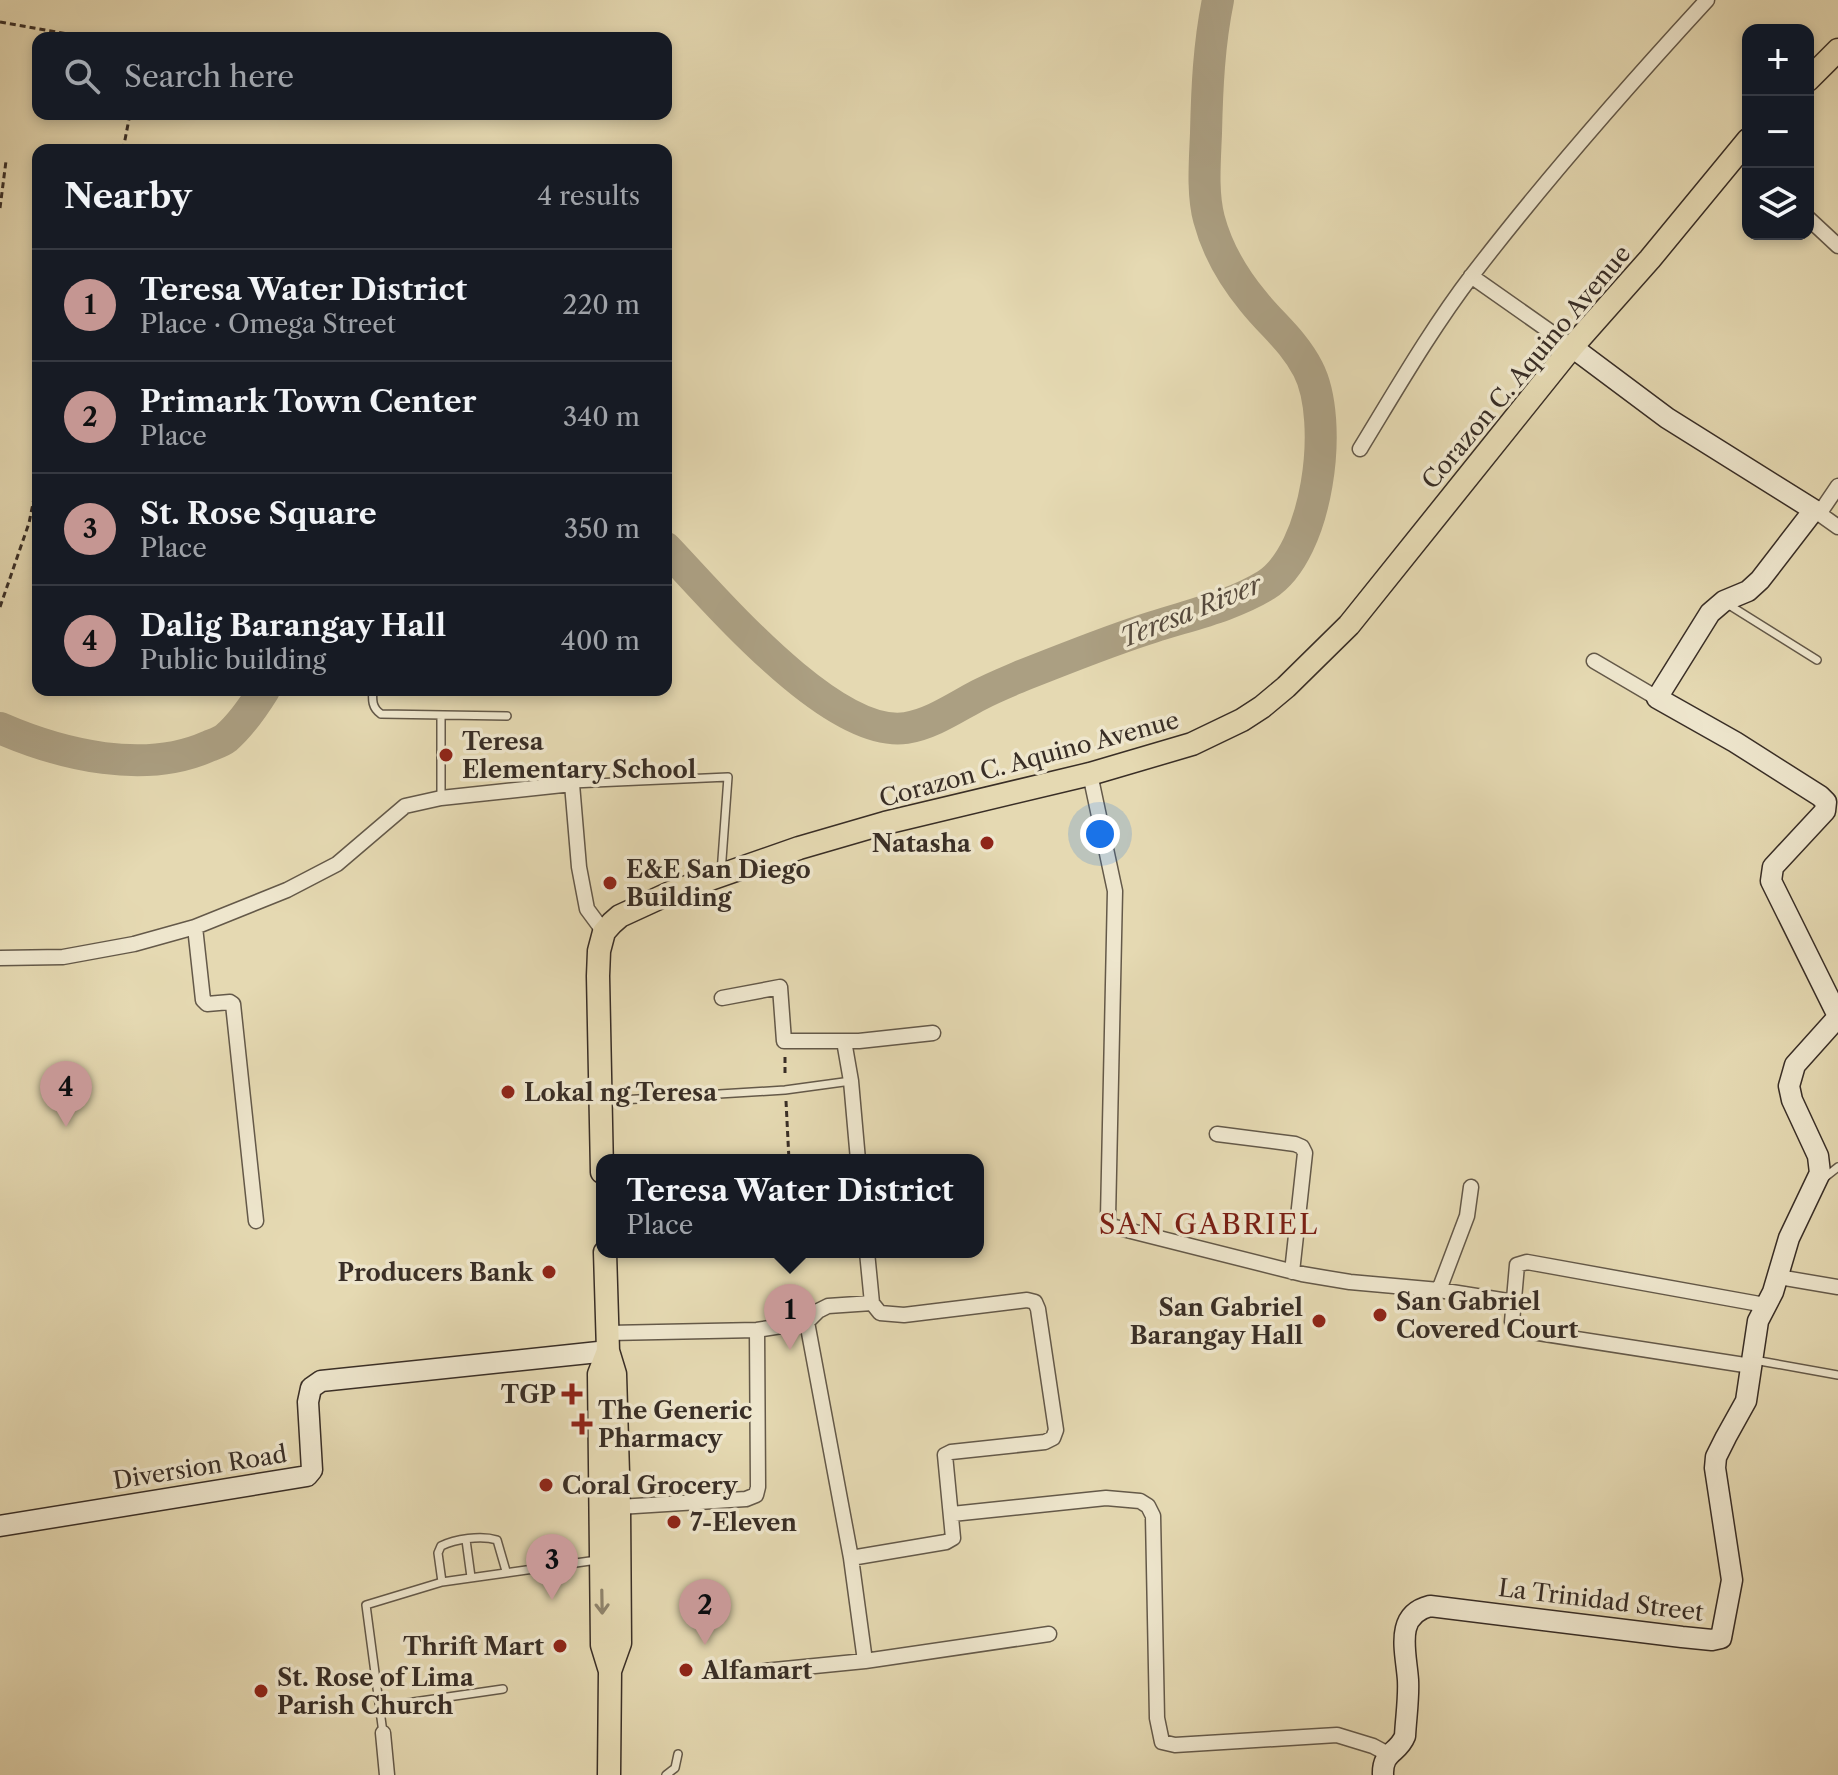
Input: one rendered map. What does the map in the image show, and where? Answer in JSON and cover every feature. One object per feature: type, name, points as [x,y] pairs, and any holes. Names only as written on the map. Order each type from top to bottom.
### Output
[{"type":"main road","points":[[1814,74],[1838,50]]},
{"type":"main road","name":"Corazon C. Aquino Avenue","points":[[604,932],[620,916],[670,893],[799,848],[885,823],[1090,774],[1192,744],[1242,720],[1286,687],[1349,625],[1572,347],[1742,154]]},
{"type":"main road","points":[[601,1154],[598,976],[604,932]]},
{"type":"main road","points":[[605,1258],[609,1342],[615,1374],[619,1507],[610,1559]]},
{"type":"main road","points":[[609,1342],[599,1374],[610,1559],[620,1643],[610,1671],[609,1775]]},
{"type":"street","points":[[1360,449],[1409,368],[1471,276],[1641,72],[1707,0]]},
{"type":"street","points":[[1814,224],[1838,246]]},
{"type":"street","points":[[1471,276],[1667,418],[1838,527]]},
{"type":"street","points":[[1657,698],[1710,613],[1724,601],[1748,591],[1760,580],[1838,486]]},
{"type":"street","points":[[1594,661],[1735,742],[1826,802],[1825,811],[1773,867],[1771,881],[1838,1016],[1795,1065],[1789,1086],[1797,1114],[1818,1156],[1820,1173],[1816,1183]]},
{"type":"street","points":[[1090,774],[1115,891],[1108,1218],[1111,1226],[1292,1272],[1514,1302]]},
{"type":"street","points":[[0,958],[63,957],[134,944],[195,927],[287,890],[337,864],[405,806],[441,798],[572,784],[579,867],[587,909],[604,932]]},
{"type":"street","points":[[195,927],[203,1000],[207,1004],[233,1004],[256,1221]]},
{"type":"street","points":[[722,998],[780,987],[784,1041],[844,1041],[933,1033]]},
{"type":"street","points":[[844,1041],[857,1154]]},
{"type":"street","points":[[1217,1134],[1302,1147],[1305,1153],[1292,1272]]},
{"type":"street","name":"La Trinidad Street","points":[[1383,1775],[1382,1763],[1405,1736],[1408,1680],[1403,1654],[1408,1619],[1417,1610],[1430,1606],[1682,1637],[1721,1638],[1732,1580],[1715,1468],[1716,1457],[1746,1401],[1758,1321],[1773,1292],[1789,1238],[1816,1183]]},
{"type":"street","points":[[1439,1290],[1467,1216],[1471,1187]]},
{"type":"street","points":[[851,1558],[946,1542],[953,1538],[945,1455],[1045,1442],[1053,1438],[1056,1430],[1035,1302],[1027,1300],[904,1315],[880,1313],[872,1303],[868,1258]]},
{"type":"street","points":[[1752,1363],[1519,1330],[1512,1322],[1517,1265],[1527,1262],[1765,1305]]},
{"type":"street","points":[[1778,1277],[1838,1287]]},
{"type":"street","points":[[609,1342],[757,1330],[807,1322],[828,1306],[872,1303]]},
{"type":"street","points":[[807,1322],[851,1558],[865,1661]]},
{"type":"street","points":[[619,1507],[746,1499],[756,1495],[757,1330]]},
{"type":"street","name":"Diversion Road","points":[[0,1526],[307,1476],[312,1470],[308,1402],[311,1388],[321,1381],[609,1342]]},
{"type":"street","points":[[952,1514],[1106,1498],[1140,1501],[1148,1506],[1153,1516],[1157,1718],[1162,1742],[1175,1745],[1337,1735],[1388,1754]]},
{"type":"street","points":[[764,1671],[865,1661],[1049,1634]]},
{"type":"street","points":[[383,1733],[387,1775]]},
{"type":"lane","points":[[1724,601],[1817,660]]},
{"type":"lane","points":[[372,696],[376,711],[381,714],[507,716]]},
{"type":"lane","points":[[441,715],[441,798]]},
{"type":"lane","points":[[572,784],[728,777],[721,875]]},
{"type":"lane","points":[[599,1101],[785,1090],[851,1081]]},
{"type":"lane","points":[[1816,1183],[1838,1167]]},
{"type":"lane","points":[[1752,1363],[1838,1375]]},
{"type":"lane","points":[[442,1582],[438,1553],[441,1546],[466,1540],[497,1540],[506,1571]]},
{"type":"lane","points":[[466,1540],[471,1577]]},
{"type":"lane","points":[[383,1733],[366,1605],[442,1582],[610,1559]]},
{"type":"lane","points":[[379,1707],[503,1689]]},
{"type":"lane","points":[[666,1775],[675,1768],[678,1754]]},
{"type":"path","points":[[0,22],[57,32]]},
{"type":"path","points":[[124,144],[129,120]]},
{"type":"path","points":[[0,208],[6,161]]},
{"type":"path","points":[[0,607],[32,508]]},
{"type":"waterway","name":"Teresa River","points":[[672,554],[744,630],[810,689],[844,712],[876,725],[906,728],[934,719],[994,687],[1070,657],[1239,599],[1266,585],[1284,568],[1298,545],[1317,484],[1320,420],[1316,392],[1308,369],[1296,350],[1239,283],[1221,252],[1209,219],[1204,176],[1207,99],[1218,0]]},
{"type":"waterway","name":"Teresa River","points":[[0,728],[76,753],[131,760],[158,759],[184,755],[224,739],[242,722],[260,696]]},
{"type":"place","name":"Teresa Elementary School","points":[[446,755]]},
{"type":"place","name":"Natasha","points":[[987,843]]},
{"type":"place","name":"E&E San Diego Building","points":[[610,883]]},
{"type":"place","name":"Lokal ng Teresa","points":[[508,1092]]},
{"type":"place","name":"Dalig Barangay Hall","points":[[66,1127]]},
{"type":"place","name":"Producers Bank","points":[[549,1272]]},
{"type":"place","name":"San Gabriel Covered Court","points":[[1380,1315]]},
{"type":"place","name":"San Gabriel Barangay Hall","points":[[1319,1321]]},
{"type":"place","name":"Teresa Water District","points":[[790,1350]]},
{"type":"place","name":"TGP","points":[[572,1394]]},
{"type":"place","name":"The Generic Pharmacy","points":[[582,1424]]},
{"type":"place","name":"Coral Grocery","points":[[546,1485]]},
{"type":"place","name":"7-Eleven","points":[[674,1522]]},
{"type":"place","name":"St. Rose Square","points":[[552,1600]]},
{"type":"place","name":"Primark Town Center","points":[[705,1645]]},
{"type":"place","name":"Thrift Mart","points":[[560,1646]]},
{"type":"place","name":"Alfamart","points":[[686,1670]]},
{"type":"place","name":"St. Rose of Lima Parish Church","points":[[261,1691]]},
{"type":"district","name":"SAN GABRIEL","points":[[1209,1224]]}]
